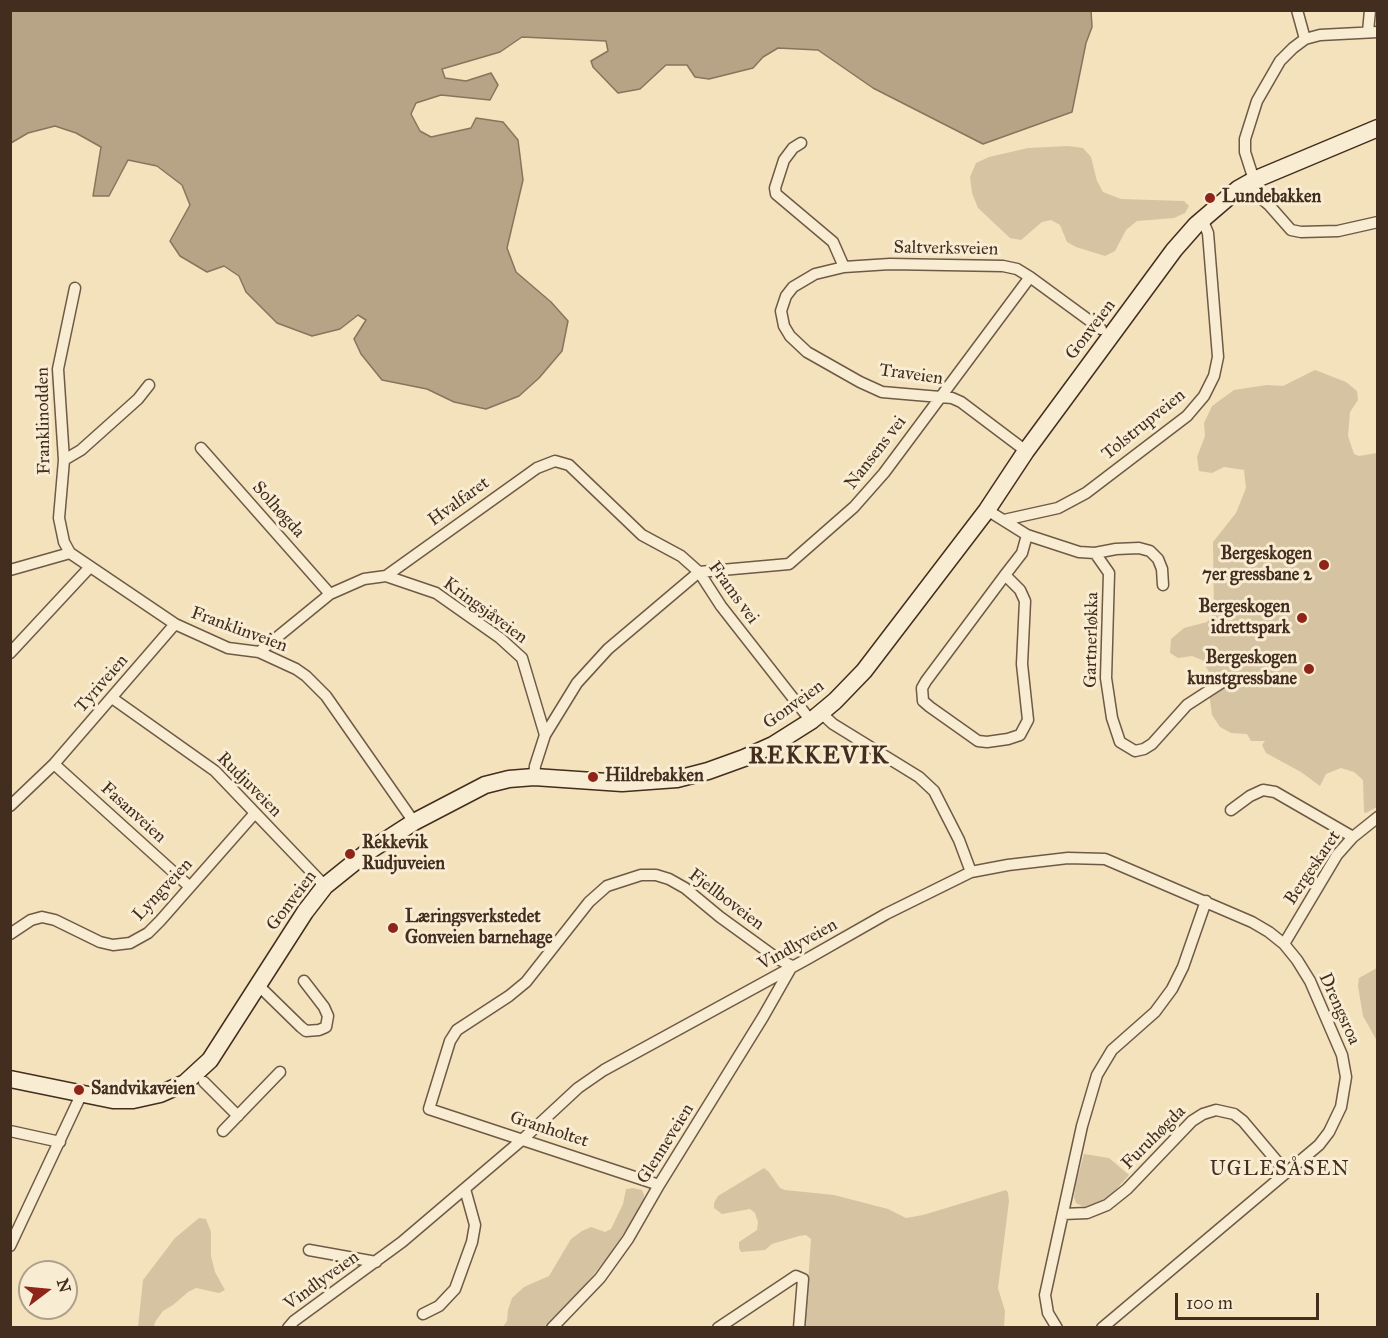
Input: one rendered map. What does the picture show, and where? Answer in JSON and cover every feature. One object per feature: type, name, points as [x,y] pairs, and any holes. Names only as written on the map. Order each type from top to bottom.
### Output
[{"type":"street","points":[[1297,10],[1305,39]]},
{"type":"street","points":[[1370,10],[1373,32],[1320,35],[1305,39],[1280,61],[1266,81],[1257,101],[1245,139],[1245,152],[1249,182],[1291,230],[1338,231],[1377,222]]},
{"type":"street","name":"Gonveien","points":[[10,1079],[113,1100],[133,1100],[160,1094],[185,1083],[210,1060],[305,912],[325,886],[366,853],[414,822],[485,785],[509,779],[534,777],[604,783],[677,779],[708,771],[773,745],[816,717],[864,671],[987,510],[1026,451],[1174,250],[1202,219],[1249,182],[1377,128]]},
{"type":"street","points":[[801,142],[784,160],[775,188],[776,194],[833,242],[844,267]]},
{"type":"street","name":"Tolstrupveien","points":[[1004,520],[1058,508],[1086,493],[1187,416],[1204,396],[1214,376],[1218,357],[1208,233],[1202,219]]},
{"type":"street","name":"Saltverksveien","points":[[783,302],[789,291],[815,274],[844,267],[890,264],[1003,266],[1017,269],[1101,329]]},
{"type":"street","name":"Nansens vei","points":[[699,572],[789,564],[854,507],[884,473],[1029,277]]},
{"type":"street","name":"Franklinodden","points":[[70,553],[64,542],[59,518],[64,460],[58,369],[75,288]]},
{"type":"street","name":"Traveien","points":[[783,302],[781,311],[784,326],[790,336],[807,352],[882,392],[952,398],[962,402],[1026,451]]},
{"type":"street","points":[[64,460],[81,450],[98,435],[138,399],[149,385]]},
{"type":"street","name":"Solhøgda","points":[[201,448],[330,594]]},
{"type":"street","name":"Frams vei","points":[[555,461],[569,465],[642,535],[681,556],[699,572],[721,606],[816,717]]},
{"type":"street","name":"Hvalfaret","points":[[386,576],[516,481],[537,468],[555,461]]},
{"type":"street","points":[[987,510],[1027,535],[1079,552],[1095,553],[1139,548],[1150,551],[1158,559],[1162,568],[1163,585]]},
{"type":"street","points":[[1005,575],[1020,590],[1025,600],[1022,664],[1028,720],[1020,735],[998,741],[978,741],[930,707],[923,700],[922,688],[1005,575],[1022,553],[1027,535]]},
{"type":"street","points":[[10,570],[70,553]]},
{"type":"street","name":"Franklinveien","points":[[70,553],[175,624],[228,648],[259,652],[296,669],[318,686],[414,822]]},
{"type":"street","name":"Gartnerløkka","points":[[1095,553],[1109,573],[1107,691],[1116,734],[1120,742],[1135,750],[1144,749],[1152,744],[1187,705],[1224,681]]},
{"type":"street","points":[[10,653],[90,567]]},
{"type":"street","points":[[534,777],[535,766],[545,735],[577,683],[609,649],[699,572]]},
{"type":"street","name":"Kringsjåveien","points":[[259,652],[330,594],[364,579],[386,576],[436,592],[500,638],[522,658],[545,735]]},
{"type":"street","name":"Tyriveien","points":[[54,764],[175,624]]},
{"type":"street","name":"Rudjuveien","points":[[112,698],[215,771],[325,886]]},
{"type":"street","points":[[816,717],[839,728],[919,777],[934,791],[959,840],[971,872]]},
{"type":"street","points":[[10,806],[54,764]]},
{"type":"street","name":"Fasanveien","points":[[54,764],[190,887]]},
{"type":"street","points":[[1231,810],[1250,796],[1263,790],[1275,792],[1353,837]]},
{"type":"street","name":"Lyngveien","points":[[10,934],[31,920],[42,917],[55,920],[100,942],[113,945],[130,943],[148,933],[255,813]]},
{"type":"street","name":"Bergeskaret","points":[[1284,944],[1337,855],[1353,837],[1377,817]]},
{"type":"street","name":"Drengsroa","points":[[971,872],[1068,858],[1104,859],[1206,901],[1261,927],[1284,944],[1297,960],[1337,1041],[1345,1065],[1346,1077],[1341,1107],[1329,1132],[1312,1152],[1102,1328]]},
{"type":"street","name":"Vindlyveien","points":[[288,1328],[294,1321],[402,1242],[524,1139],[578,1088],[604,1070],[886,914],[971,872]]},
{"type":"street","name":"Fjellboveien","points":[[429,1109],[450,1041],[457,1030],[526,982],[589,902],[607,886],[622,880],[641,875],[656,875],[669,879],[685,888],[768,952],[792,966]]},
{"type":"street","points":[[1058,1328],[1048,1313],[1045,1295],[1082,1126],[1097,1075],[1112,1050],[1155,1012],[1172,989],[1183,967],[1206,901]]},
{"type":"street","name":"Glenneveien","points":[[552,1328],[605,1270],[628,1239],[792,966]]},
{"type":"street","points":[[258,985],[306,1031],[319,1030],[326,1027],[328,1016],[304,981]]},
{"type":"street","points":[[223,1131],[280,1072]]},
{"type":"street","points":[[204,1082],[238,1116]]},
{"type":"street","points":[[10,1246],[81,1095]]},
{"type":"street","name":"Granholtet","points":[[429,1109],[659,1185]]},
{"type":"street","name":"Furuhøgda","points":[[1063,1214],[1087,1213],[1107,1205],[1127,1189],[1192,1121],[1216,1110],[1234,1114],[1243,1121],[1286,1172]]},
{"type":"street","points":[[10,1131],[60,1142]]},
{"type":"street","points":[[423,1314],[439,1306],[455,1289],[472,1242],[475,1225],[465,1189]]},
{"type":"street","name":"Vindlyveien","points":[[309,1250],[376,1262]]},
{"type":"street","points":[[718,1328],[796,1275],[803,1279],[799,1328]]},
{"type":"shaded area","points":[[11,10],[1091,10],[1092,27],[1086,43],[1072,112],[983,144],[873,88],[818,50],[778,48],[763,57],[753,68],[709,79],[695,77],[687,65],[666,65],[640,89],[618,93],[593,67],[591,61],[608,51],[606,41],[522,37],[500,52],[442,69],[445,78],[466,81],[491,73],[498,85],[490,100],[441,95],[416,103],[411,114],[420,131],[431,137],[471,128],[476,118],[503,122],[518,140],[523,180],[507,248],[516,272],[551,302],[568,321],[562,351],[539,378],[519,396],[486,409],[454,402],[427,389],[382,380],[361,354],[354,339],[366,320],[358,315],[340,329],[312,336],[277,323],[246,292],[239,276],[224,266],[207,272],[180,256],[170,241],[190,205],[182,185],[157,166],[128,160],[109,196],[93,196],[101,147],[76,133],[55,126],[28,133],[11,143]]},
{"type":"shaded area","points":[[1068,146],[1083,148],[1091,157],[1097,181],[1103,192],[1121,199],[1184,201],[1189,206],[1185,213],[1174,218],[1137,221],[1126,230],[1115,251],[1105,256],[1067,242],[1060,225],[1051,220],[1042,222],[1021,240],[1010,238],[978,208],[972,193],[970,177],[976,163],[989,157],[1028,148]]},
{"type":"shaded area","points":[[1315,370],[1346,382],[1357,391],[1358,400],[1350,412],[1348,436],[1354,454],[1359,456],[1377,453],[1378,804],[1366,813],[1364,812],[1363,780],[1354,772],[1341,768],[1326,774],[1320,786],[1301,772],[1266,753],[1262,745],[1265,741],[1251,741],[1247,734],[1231,733],[1220,727],[1212,715],[1209,672],[1202,660],[1192,656],[1178,658],[1170,653],[1171,639],[1184,628],[1207,622],[1214,613],[1213,542],[1236,513],[1246,488],[1244,470],[1224,467],[1212,473],[1199,471],[1197,457],[1205,436],[1204,423],[1212,406],[1234,390],[1267,385],[1283,386]]},
{"type":"shaded area","points":[[1377,968],[1377,1041],[1363,1016],[1358,986],[1359,978]]},
{"type":"shaded area","points":[[1084,1154],[1109,1158],[1129,1175],[1112,1194],[1097,1204],[1084,1207],[1076,1203],[1074,1197]]},
{"type":"shaded area","points":[[764,1168],[780,1188],[785,1190],[834,1195],[888,1209],[906,1218],[1006,1190],[1009,1201],[998,1288],[1005,1311],[1004,1327],[805,1327],[811,1239],[806,1235],[799,1236],[772,1244],[765,1250],[741,1252],[739,1242],[757,1230],[758,1222],[755,1213],[750,1209],[722,1214],[714,1208],[718,1196]]},
{"type":"shaded area","points":[[626,1189],[642,1190],[644,1201],[608,1257],[579,1292],[544,1327],[502,1328],[507,1321],[512,1298],[524,1287],[549,1276],[571,1239],[582,1231],[591,1227],[605,1232],[611,1229],[623,1204]]},
{"type":"shaded area","points":[[199,1218],[206,1219],[211,1232],[211,1256],[215,1272],[225,1290],[219,1293],[196,1288],[163,1311],[154,1327],[138,1327],[143,1280],[175,1238]]},
{"type":"place","name":"Lundebakken","points":[[1210,198]]},
{"type":"place","name":"Bergeskogen 7er gressbane 2","points":[[1324,565]]},
{"type":"place","name":"Bergeskogen idrettspark","points":[[1302,618]]},
{"type":"place","name":"Bergeskogen kunstgressbane","points":[[1309,669]]},
{"type":"place","name":"Hildrebakken","points":[[593,777]]},
{"type":"place","name":"Rekkevik Rudjuveien","points":[[350,854]]},
{"type":"place","name":"Læringsverkstedet Gonveien barnehage","points":[[393,928]]},
{"type":"place","name":"Sandvikaveien","points":[[79,1090]]},
{"type":"district","name":"REKKEVIK","points":[[819,757]]},
{"type":"district","name":"UGLESÅSEN","points":[[1280,1170]]}]
